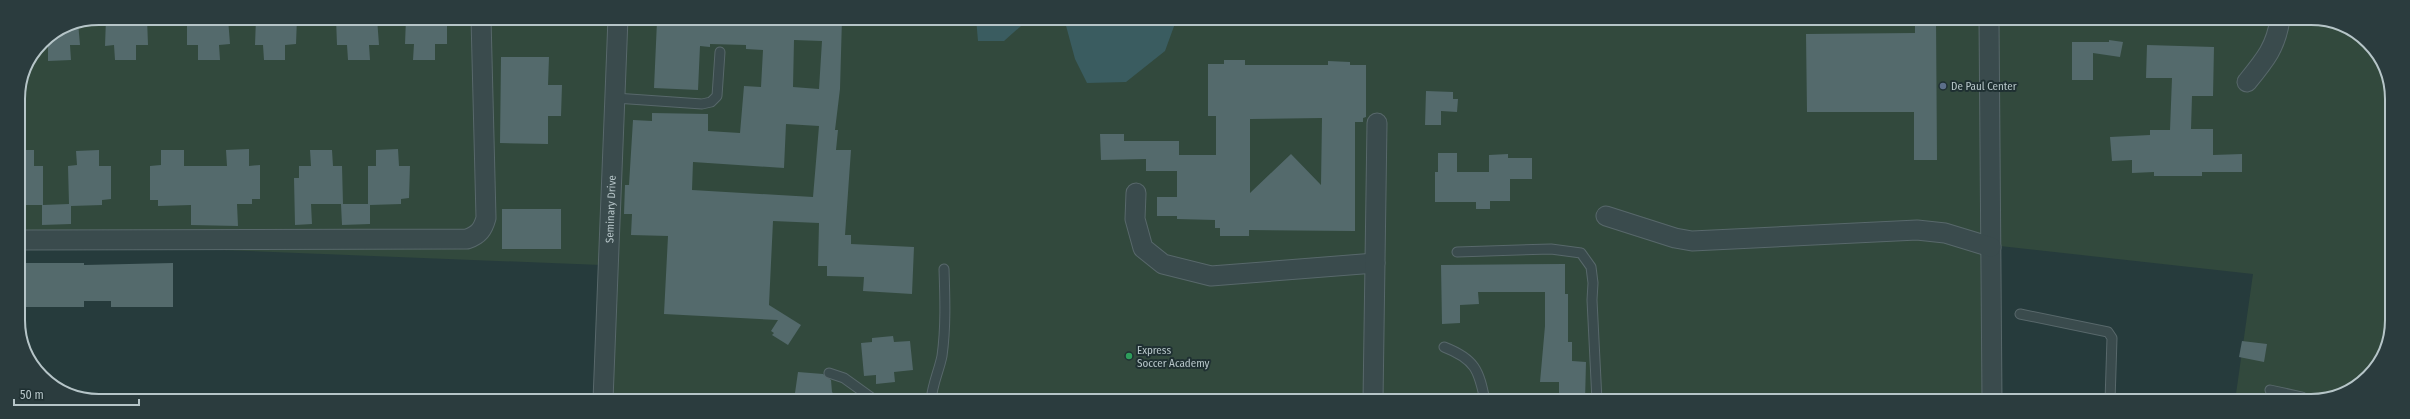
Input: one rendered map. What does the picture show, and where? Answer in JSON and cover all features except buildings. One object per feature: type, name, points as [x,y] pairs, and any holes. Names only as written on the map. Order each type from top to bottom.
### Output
[{"type":"street","points":[[25,240],[468,238],[474,236],[484,226],[486,218],[481,25]]},
{"type":"street","name":"Seminary Drive","points":[[603,394],[618,25]]},
{"type":"street","points":[[1989,25],[1992,394]]},
{"type":"street","points":[[2247,82],[2271,52],[2278,33],[2279,25]]},
{"type":"street","points":[[1373,394],[1377,123]]},
{"type":"street","points":[[1136,193],[1135,219],[1143,248],[1163,264],[1211,276],[1375,263]]},
{"type":"street","points":[[1606,216],[1675,238],[1692,241],[1917,230],[1945,233],[1991,247]]},
{"type":"lane","points":[[615,98],[702,104],[711,102],[717,96],[720,52]]},
{"type":"lane","points":[[1457,252],[1552,249],[1581,253],[1591,267],[1593,283],[1592,300],[1597,394]]},
{"type":"lane","points":[[932,394],[942,350],[945,318],[944,269]]},
{"type":"lane","points":[[2020,314],[2108,332],[2112,338],[2110,394]]},
{"type":"lane","points":[[1444,347],[1459,353],[1474,365],[1480,376],[1484,394]]},
{"type":"lane","points":[[829,373],[844,378],[867,394]]},
{"type":"lane","points":[[2270,390],[2288,394]]},
{"type":"green space","points":[[99,25],[2311,25],[2339,31],[2356,40],[2373,58],[2384,84],[2384,335],[2373,361],[2360,376],[2348,384],[2326,393],[2236,394],[2253,274],[1991,245],[1992,394],[602,394],[601,265],[25,242],[26,84],[37,58],[54,40],[84,26]]},
{"type":"water","points":[[977,25],[1022,25],[1004,41],[978,41]]},
{"type":"water","points":[[1066,25],[1174,25],[1165,51],[1126,82],[1087,83],[1075,59]]},
{"type":"place","name":"De Paul Center","points":[[1943,86]]},
{"type":"place","name":"Express Soccer Academy","points":[[1129,356]]}]
